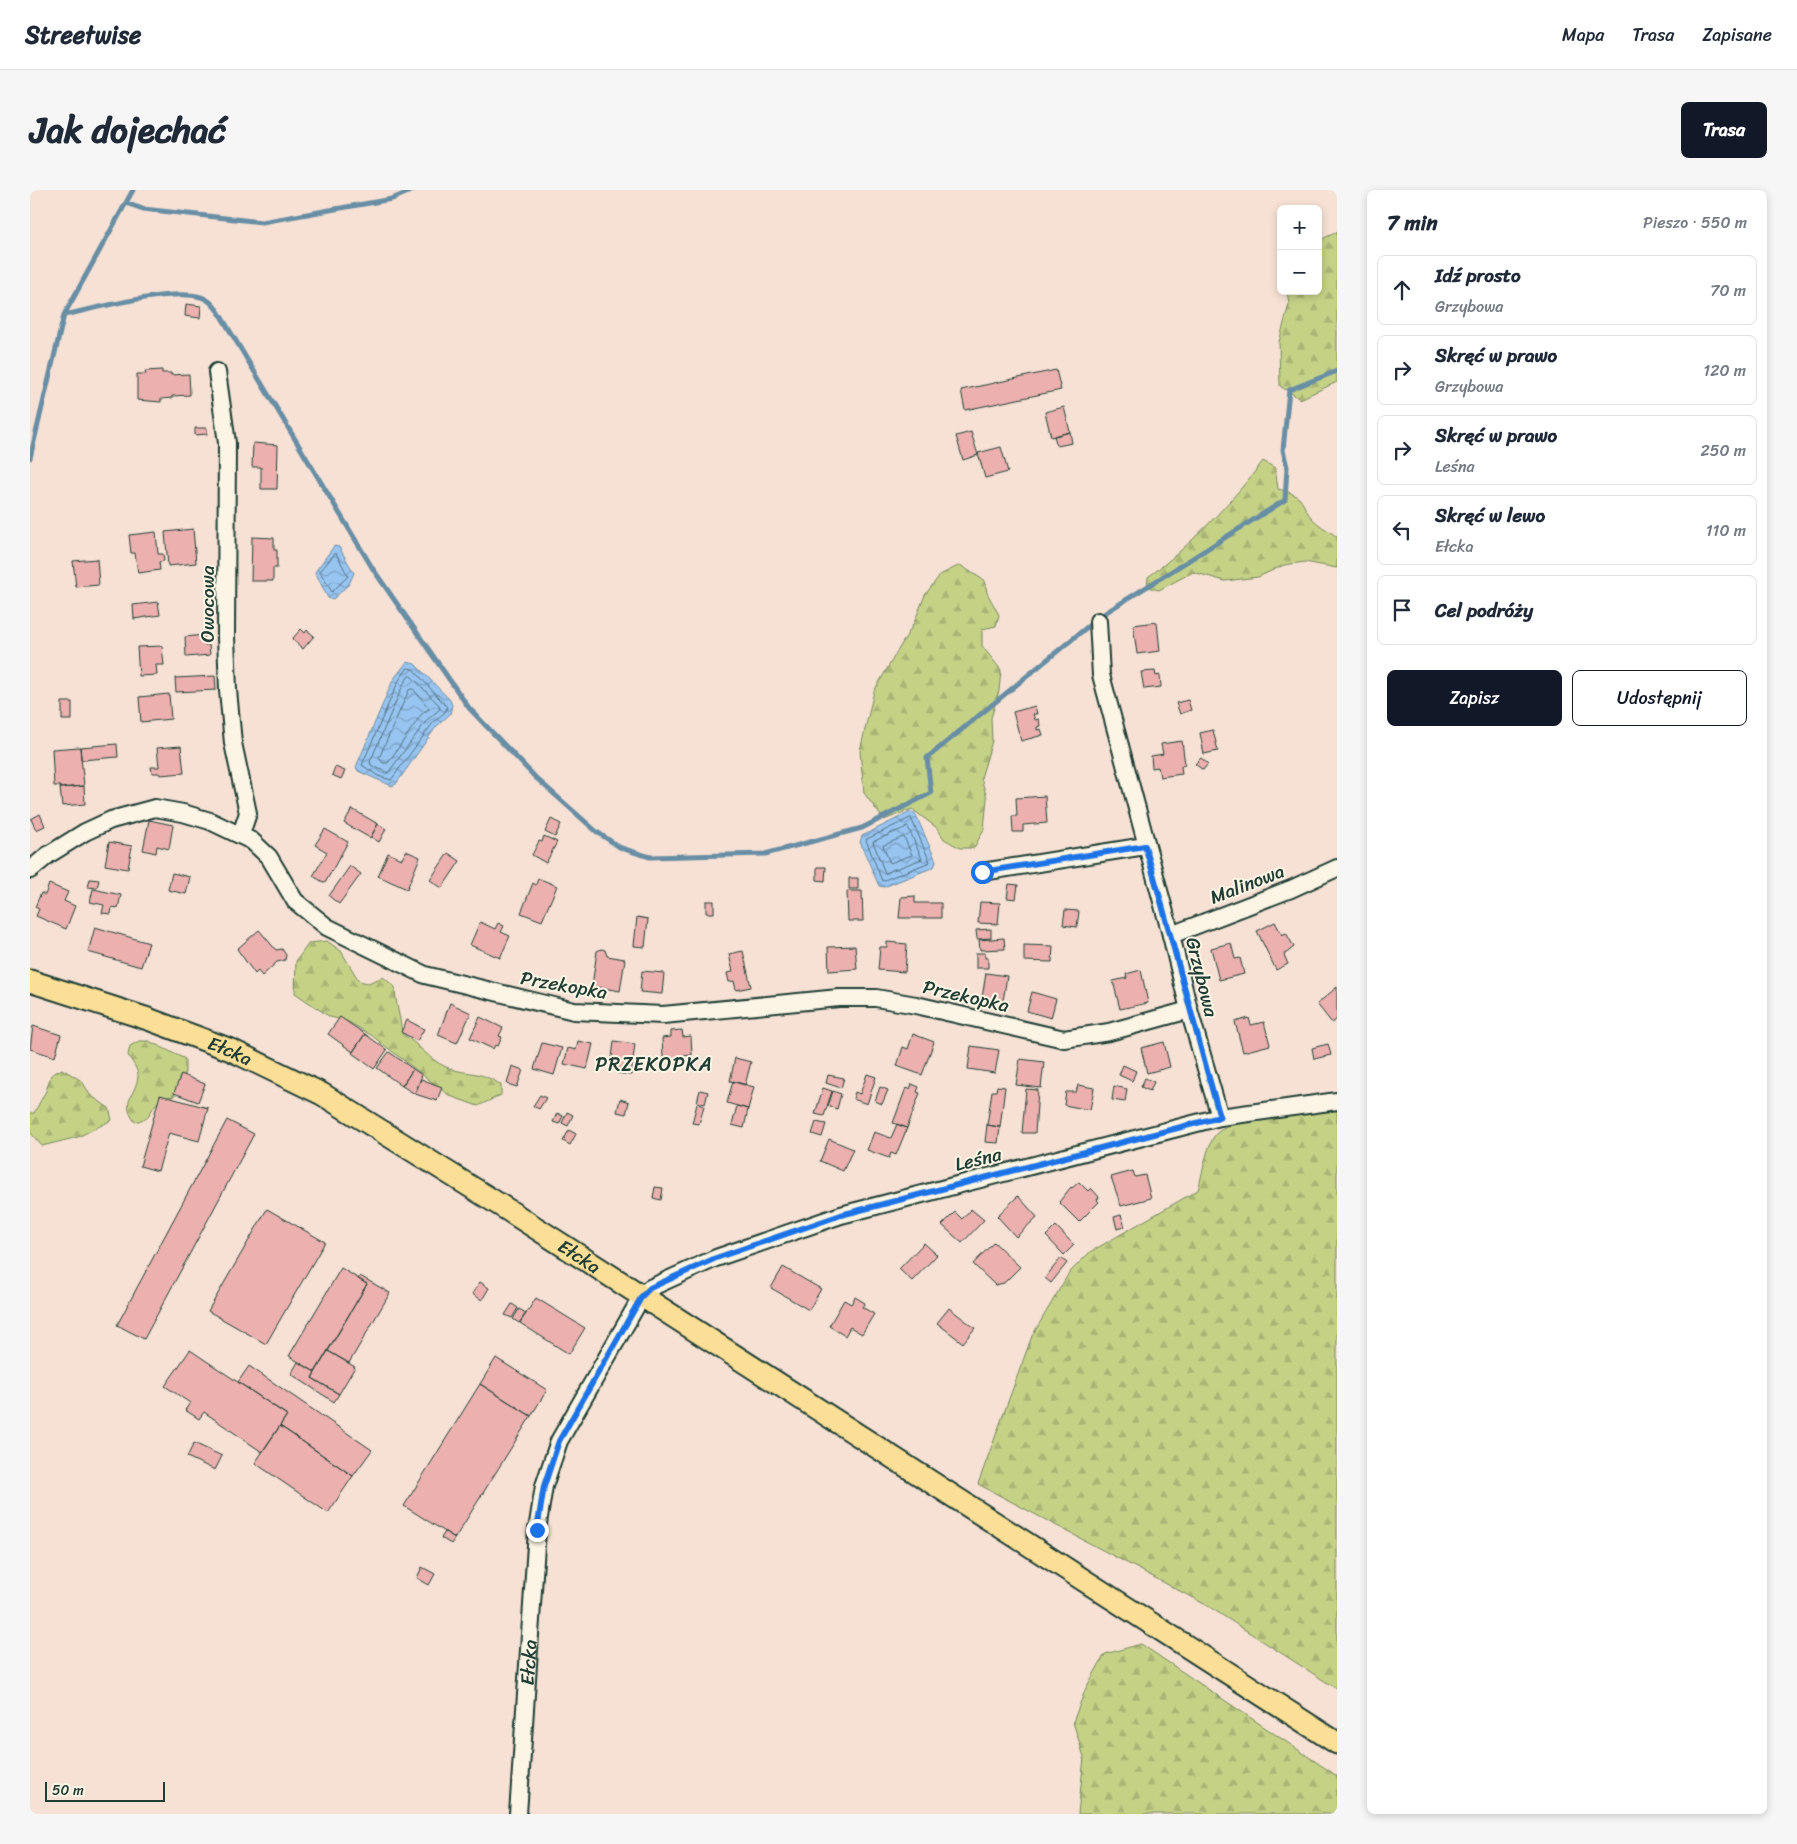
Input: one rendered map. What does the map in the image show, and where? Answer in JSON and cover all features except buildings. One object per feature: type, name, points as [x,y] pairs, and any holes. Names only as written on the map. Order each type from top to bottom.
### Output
[{"type":"main road","name":"Ełcka","points":[[30,981],[209,1041],[305,1085],[376,1126],[642,1296]]},
{"type":"main road","points":[[642,1296],[1337,1743]]},
{"type":"street","name":"Owocowa","points":[[217,372],[228,443],[226,637],[228,690],[234,743],[248,813],[241,834]]},
{"type":"street","name":"Grzybowa","points":[[1098,621],[1101,675],[1145,846],[1171,935],[1189,1010],[1220,1117]]},
{"type":"street","name":"Przekopka","points":[[30,870],[48,855],[85,832],[111,820],[155,808],[184,813],[241,834],[261,848],[269,857],[295,901],[327,927],[425,975],[574,1011],[663,1015],[839,998],[876,998],[916,1005],[1064,1039],[1109,1032],[1189,1010]]},
{"type":"street","points":[[982,872],[1145,846]]},
{"type":"street","name":"Malinowa","points":[[1171,935],[1291,889],[1337,868]]},
{"type":"street","name":"Leśna","points":[[642,1296],[650,1288],[716,1258],[841,1215],[1220,1117],[1337,1102]]},
{"type":"street","name":"Ełcka","points":[[518,1814],[537,1530],[544,1486],[559,1441],[642,1296]]},
{"type":"green space","points":[[1337,232],[1337,382],[1300,399],[1280,386],[1279,342],[1289,304],[1288,295],[1322,295],[1322,239]]},
{"type":"green space","points":[[1263,461],[1275,468],[1278,489],[1295,495],[1300,499],[1311,517],[1337,537],[1337,568],[1305,562],[1284,565],[1258,577],[1225,581],[1193,572],[1159,590],[1147,587],[1148,577],[1179,552],[1209,523],[1238,492]]},
{"type":"green space","points":[[960,565],[985,581],[987,593],[999,615],[996,626],[982,629],[982,646],[1001,670],[999,691],[991,718],[992,741],[981,778],[987,798],[984,829],[974,848],[960,848],[944,839],[937,828],[912,809],[884,820],[864,793],[860,751],[874,691],[914,623],[925,595],[940,575]]},
{"type":"green space","points":[[327,941],[341,951],[359,981],[368,983],[383,977],[395,987],[402,1034],[440,1064],[454,1070],[493,1080],[501,1085],[501,1095],[478,1106],[450,1096],[371,1035],[347,1021],[330,1017],[295,993],[296,961],[309,943]]},
{"type":"green space","points":[[139,1041],[149,1041],[185,1059],[185,1073],[174,1096],[163,1098],[155,1105],[147,1118],[135,1122],[129,1109],[129,1104],[138,1074],[128,1055],[130,1046]]},
{"type":"green space","points":[[62,1069],[82,1081],[90,1095],[109,1108],[112,1120],[78,1137],[42,1146],[30,1132],[30,1113],[34,1113],[46,1091],[51,1075]]},
{"type":"green space","points":[[1337,1107],[1337,1689],[1208,1606],[978,1484],[1032,1336],[1069,1273],[1090,1252],[1198,1190],[1206,1156],[1213,1138],[1221,1130],[1234,1124],[1270,1115]]},
{"type":"green space","points":[[1141,1644],[1337,1776],[1337,1814],[1078,1814],[1084,1757],[1073,1722],[1086,1688],[1105,1654]]},
{"type":"water","points":[[334,546],[339,547],[354,573],[349,584],[332,600],[328,598],[315,572]]},
{"type":"water","points":[[407,662],[415,664],[450,700],[452,705],[450,714],[436,727],[396,784],[392,786],[358,771],[356,767],[393,680]]},
{"type":"water","points":[[910,812],[915,813],[936,861],[934,867],[884,887],[879,886],[860,842],[862,836]]},
{"type":"waterway","points":[[30,458],[64,315],[133,190]]},
{"type":"waterway","points":[[126,203],[143,209],[262,222],[392,199],[413,190]]},
{"type":"waterway","points":[[64,315],[133,300],[171,295],[201,297],[211,302],[373,569],[469,708],[536,778],[597,832],[621,848],[650,857],[765,854],[862,828],[931,793],[927,758],[1092,623]]},
{"type":"waterway","points":[[1105,613],[1285,500],[1287,467],[1283,450],[1289,390],[1337,371]]},
{"type":"district","name":"PRZEKOPKA","points":[[654,1064]]},
{"type":"route","points":[[537,1530],[544,1486],[559,1441],[642,1296],[650,1288],[716,1258],[841,1215],[1220,1117],[1145,846],[982,872]]}]
